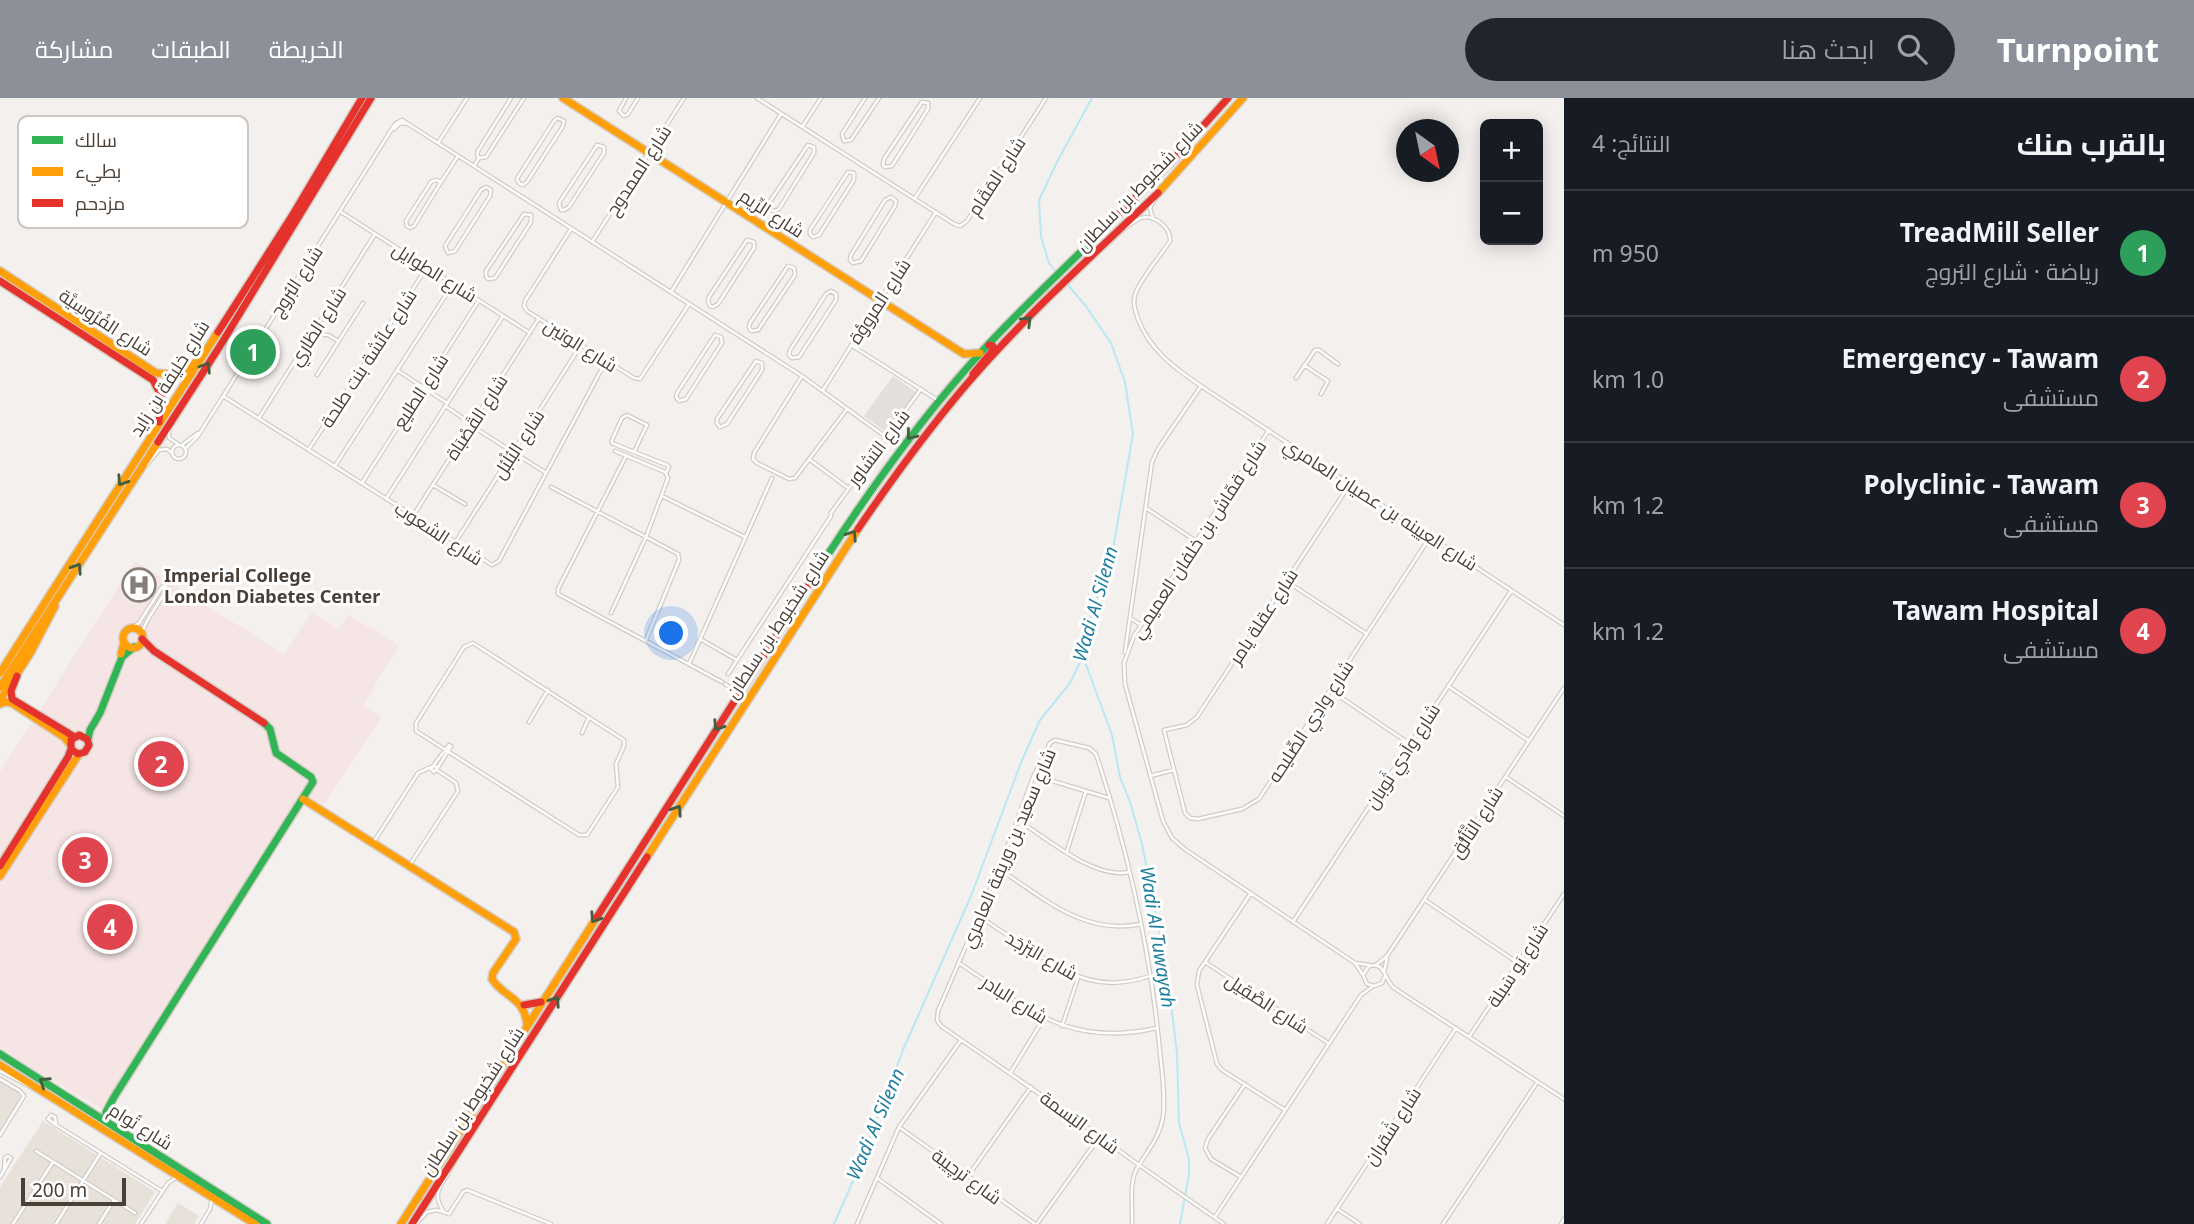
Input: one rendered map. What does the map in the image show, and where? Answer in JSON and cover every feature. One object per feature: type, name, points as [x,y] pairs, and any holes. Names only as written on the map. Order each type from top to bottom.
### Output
[{"type":"main road","name":"شارع خليفة بن زايد","points":[[0,673],[292,216],[362,98]]},
{"type":"main road","name":"شارع خليفة بن زايد","points":[[0,687],[170,425],[371,98]]},
{"type":"main road","name":"شارع الرِّيم","points":[[563,98],[964,355]]},
{"type":"main road","name":"شارع شخبوط بن سلطان","points":[[401,1224],[866,496],[939,401],[987,346],[1163,171],[1228,98]]},
{"type":"main road","name":"شارع شخبوط بن سلطان","points":[[414,1224],[860,523],[911,452],[968,383],[1046,302],[1160,191],[1243,98]]},
{"type":"main road","name":"شارع الفُرُوسِيَّة","points":[[1,275],[156,373],[177,375],[199,360]]},
{"type":"main road","name":"شارع الفُرُوسِيَّة","points":[[1,275],[153,380],[162,399],[159,423]]},
{"type":"main road","points":[[964,372],[967,363],[964,355],[974,355],[993,345],[993,350],[976,368],[968,383]]},
{"type":"main road","name":"شارع خليفة بن زايد","points":[[0,702],[38,639],[58,598]]},
{"type":"main road","points":[[0,866],[68,757],[76,735],[89,727],[96,717],[122,653],[124,633],[131,628],[137,629],[154,651],[266,723],[276,753],[313,780],[312,786],[114,1097],[106,1112],[107,1123]]},
{"type":"main road","points":[[0,876],[79,754],[87,750],[89,732],[98,718],[122,657],[135,647],[142,637]]},
{"type":"main road","points":[[124,642],[128,646],[154,651]]},
{"type":"main road","points":[[19,671],[10,693],[12,699],[88,740]]},
{"type":"main road","points":[[0,702],[12,703],[66,738],[70,747],[79,754]]},
{"type":"main road","points":[[303,799],[514,932],[515,941],[492,979],[523,1005],[530,1006],[541,1002]]},
{"type":"main road","points":[[29,830],[27,826],[32,814]]},
{"type":"main road","points":[[523,1005],[527,1025]]},
{"type":"main road","name":"شارع تُوام","points":[[0,1054],[267,1224]]},
{"type":"main road","name":"شارع تُوام","points":[[0,1065],[255,1224]]},
{"type":"main road","points":[[94,1115],[103,1111],[114,1097]]},
{"type":"street","points":[[438,143],[467,98]]},
{"type":"street","points":[[474,166],[479,158],[478,151],[511,98]]},
{"type":"street","points":[[479,158],[486,157],[524,98]]},
{"type":"street","points":[[626,98],[619,109],[624,116],[638,98]]},
{"type":"street","name":"شارع الممدوح","points":[[592,242],[684,98]]},
{"type":"street","name":"شارع المَقَام","points":[[757,98],[956,225],[966,222],[1046,98]]},
{"type":"street","points":[[802,127],[821,98]]},
{"type":"street","points":[[844,141],[842,134],[865,98]]},
{"type":"street","points":[[838,150],[844,141],[851,140],[878,98]]},
{"type":"street","points":[[915,199],[980,98]]},
{"type":"street","points":[[927,102],[928,109],[891,167],[885,167],[883,161],[920,103],[927,102]]},
{"type":"street","points":[[671,292],[781,114]]},
{"type":"street","points":[[556,118],[562,118],[564,126],[525,185],[520,184],[517,178],[556,118]]},
{"type":"street","name":"شارع البُروج","points":[[186,448],[223,396],[391,131],[399,121],[404,120],[787,366],[886,438]]},
{"type":"street","points":[[492,127],[501,133]]},
{"type":"street","points":[[813,146],[806,147],[790,170],[769,203],[770,210],[779,209],[815,152],[813,146],[818,137]]},
{"type":"street","points":[[898,138],[906,143]]},
{"type":"street","points":[[556,219],[561,210],[559,204],[595,146],[602,145],[605,148],[604,153],[568,209],[561,210]]},
{"type":"street","points":[[533,154],[542,160]]},
{"type":"street","points":[[441,182],[435,180],[431,183],[406,221],[407,226],[414,226],[458,156]]},
{"type":"street","points":[[853,172],[855,178],[841,202],[819,235],[811,236],[810,231],[847,173],[853,172],[859,163]]},
{"type":"street","points":[[879,176],[885,167]]},
{"type":"street","points":[[790,170],[799,176]]},
{"type":"street","points":[[489,188],[482,189],[445,246],[446,253],[454,252],[491,195],[489,188],[494,179]]},
{"type":"street","points":[[574,180],[583,186]]},
{"type":"street","points":[[515,192],[520,184]]},
{"type":"street","points":[[894,198],[896,204],[861,261],[856,264],[852,262],[850,255],[886,199],[894,198],[900,189]]},
{"type":"street","points":[[1121,230],[1142,218],[1153,219],[1150,208],[1160,191]]},
{"type":"street","points":[[832,196],[841,202]]},
{"type":"street","points":[[529,214],[531,222],[495,278],[488,279],[485,273],[523,215],[529,214],[535,205]]},
{"type":"street","name":"شارع الطوايل","points":[[340,212],[530,333]]},
{"type":"street","points":[[467,212],[476,218]]},
{"type":"street","name":"شارع المروؤة","points":[[823,390],[936,212]]},
{"type":"street","name":"شارع العيينه بن عصيان العامري","points":[[1153,219],[1168,230],[1170,239],[1136,292],[1135,309],[1157,352],[1201,386],[1564,625]]},
{"type":"street","name":"شارع الوتين","points":[[570,229],[524,303],[527,311],[634,379],[642,377],[689,304]]},
{"type":"street","name":"شارع الظاري","points":[[258,418],[375,234]]},
{"type":"street","points":[[508,238],[517,244]]},
{"type":"street","points":[[705,314],[710,306],[708,299],[723,275],[745,241],[752,240],[754,248],[733,281],[717,305],[710,306]]},
{"type":"street","name":"شارع عائشة بنت طلحة","points":[[309,449],[427,267]]},
{"type":"street","points":[[746,340],[751,331],[749,325],[785,268],[793,267],[794,275],[758,330],[751,331]]},
{"type":"street","points":[[723,275],[733,281]]},
{"type":"street","points":[[335,466],[453,284]]},
{"type":"street","points":[[787,366],[792,358],[800,355],[836,300],[834,292],[827,293],[790,350],[792,358]]},
{"type":"street","name":"شارع الطليع","points":[[362,483],[479,300]]},
{"type":"street","points":[[764,301],[773,307]]},
{"type":"street","points":[[317,376],[363,303]]},
{"type":"street","points":[[386,499],[503,316]]},
{"type":"street","name":"شارع القَصْبَاة","points":[[413,516],[539,318]]},
{"type":"street","points":[[720,335],[722,343],[685,400],[678,400],[676,394],[697,360],[713,336],[720,335],[725,327]]},
{"type":"street","points":[[312,334],[328,335],[338,341]]},
{"type":"street","name":"شارع البُلْبُل","points":[[455,543],[581,345]]},
{"type":"street","points":[[851,345],[939,401]]},
{"type":"street","points":[[1296,378],[1317,350],[1338,364]]},
{"type":"street","points":[[761,362],[753,363],[717,419],[719,426],[726,426],[762,370],[761,362],[766,353]]},
{"type":"street","points":[[697,360],[707,366]]},
{"type":"street","name":"شارع الشعوب","points":[[223,396],[488,565],[496,564],[606,361]]},
{"type":"street","points":[[1304,365],[1327,380],[1328,384],[1321,394]]},
{"type":"street","points":[[397,370],[471,424],[546,473]]},
{"type":"street","points":[[802,376],[753,457],[757,463],[791,479],[796,477],[847,409]]},
{"type":"street","points":[[739,385],[748,391]]},
{"type":"street","points":[[1125,659],[1154,458],[1201,386]]},
{"type":"street","name":"شارع التشاور","points":[[728,674],[848,488],[922,389]]},
{"type":"street","points":[[611,613],[646,537],[668,478],[667,465],[614,444],[611,442],[622,418],[627,415],[647,425],[635,452]]},
{"type":"street","points":[[135,480],[159,450],[167,449],[175,457],[182,458],[186,455],[186,448],[169,438],[170,425]]},
{"type":"street","name":"شارع البُروج","points":[[180,445],[200,430]]},
{"type":"street","name":"شارع قمّاش بن خلفان العميمي","points":[[1269,430],[1129,644],[1123,670],[1125,684],[1163,821],[1172,838],[1355,963],[1363,976]]},
{"type":"street","points":[[172,453],[173,447],[180,445]]},
{"type":"street","points":[[615,451],[666,472]]},
{"type":"street","points":[[626,456],[558,589],[558,594],[739,693]]},
{"type":"street","points":[[809,459],[848,488]]},
{"type":"street","points":[[689,664],[772,478]]},
{"type":"street","name":"شارع عقلة يامر","points":[[1164,730],[1187,725],[1197,717],[1350,484]]},
{"type":"street","points":[[433,485],[465,504]]},
{"type":"street","points":[[551,487],[677,553],[679,558],[646,640]]},
{"type":"street","points":[[662,496],[746,537]]},
{"type":"street","points":[[1146,508],[1196,541]]},
{"type":"street","points":[[1144,517],[1154,512]]},
{"type":"street","name":"شارع وادِي الصِّليحه","points":[[1164,730],[1185,813],[1190,818],[1198,819],[1251,805],[1262,794],[1430,537]]},
{"type":"street","points":[[1286,581],[1367,634]]},
{"type":"street","points":[[131,628],[138,623],[162,587],[166,586],[167,589],[147,621],[142,637]]},
{"type":"street","name":"شارع واَدي ثَوبان","points":[[1293,922],[1512,590]]},
{"type":"street","points":[[1130,618],[1141,625]]},
{"type":"street","points":[[700,639],[737,660]]},
{"type":"street","points":[[467,644],[477,644],[589,717],[621,737],[625,744],[616,761],[617,790],[585,836],[579,835],[415,729],[415,723],[467,644]]},
{"type":"street","points":[[1448,686],[1529,741]]},
{"type":"street","name":"شارع التَّألُّق","points":[[1376,965],[1387,956],[1564,688]]},
{"type":"street","points":[[1330,690],[1410,744]]},
{"type":"street","points":[[529,722],[548,691]]},
{"type":"street","points":[[582,733],[589,717]]},
{"type":"street","name":"شارع سعيد بن وريقة العامري","points":[[937,1020],[938,1011],[999,869],[1034,775],[1051,743],[1055,740],[1089,748],[1096,754],[1110,798],[1141,924],[1162,1080],[1163,1119],[1155,1142],[1134,1176],[1132,1224]]},
{"type":"street","points":[[434,769],[450,745]]},
{"type":"street","points":[[373,843],[416,776],[424,770],[434,769],[442,774],[456,783],[457,793],[409,866]]},
{"type":"street","points":[[1150,776],[1174,770]]},
{"type":"street","points":[[1034,775],[1110,798]]},
{"type":"street","points":[[1505,777],[1564,816]]},
{"type":"street","points":[[1067,852],[1086,791]]},
{"type":"street","points":[[1018,820],[1085,864],[1116,874],[1129,872]]},
{"type":"street","points":[[999,869],[1086,922],[1119,927],[1141,924]]},
{"type":"street","points":[[1251,893],[1205,962],[1196,982],[1215,1059],[1220,1069],[1285,1110]]},
{"type":"street","name":"شارع يَو سَبلة","points":[[1469,1037],[1564,894]]},
{"type":"street","points":[[1424,900],[1518,963]]},
{"type":"street","name":"شارع البَرْجَد","points":[[979,917],[1078,978],[1107,984],[1150,976]]},
{"type":"street","name":"شارع التَّألُّق","points":[[1385,974],[1387,956]]},
{"type":"street","name":"شارع الصَّقِيل","points":[[1205,962],[1329,1044]]},
{"type":"street","name":"شارع البادر","points":[[959,963],[1044,1018],[1062,1026],[1110,1034],[1157,1028]]},
{"type":"street","name":"شارع قمّاش بن خلفان العميمي","points":[[1355,963],[1371,965]]},
{"type":"street","points":[[1361,995],[1365,970],[1376,965],[1394,988],[1564,1099]]},
{"type":"street","points":[[1214,1217],[1361,995],[1384,981],[1385,974]]},
{"type":"street","points":[[1363,976],[1367,984],[1394,988]]},
{"type":"street","points":[[1062,1026],[1078,978]]},
{"type":"street","points":[[1011,1073],[1044,1018]]},
{"type":"street","name":"شارع البَسمة","points":[[937,1020],[941,1026],[1224,1224]]},
{"type":"street","name":"شارع شَقران","points":[[1327,1224],[1456,1028]]},
{"type":"street","points":[[857,1224],[900,1127],[961,1040]]},
{"type":"street","points":[[0,1071],[39,1090]]},
{"type":"street","points":[[0,1079],[24,1096],[0,1135]]},
{"type":"street","points":[[1443,1224],[1537,1083]]},
{"type":"street","points":[[1241,1177],[1211,1159],[1205,1148],[1206,1142],[1245,1084]]},
{"type":"street","points":[[968,1176],[1031,1087]]},
{"type":"street","points":[[56,1125],[162,1191]]},
{"type":"street","name":"شارع ترچيبة","points":[[900,1127],[1036,1224]]},
{"type":"street","points":[[1036,1224],[1100,1136]]},
{"type":"street","points":[[36,1151],[135,1213]]},
{"type":"street","points":[[55,1224],[100,1154]]},
{"type":"street","points":[[444,1212],[437,1195],[453,1160]]},
{"type":"street","points":[[13,1224],[53,1162]]},
{"type":"street","points":[[168,1183],[169,1169]]},
{"type":"street","points":[[0,1177],[4,1170]]},
{"type":"street","points":[[141,1224],[168,1183],[180,1176]]},
{"type":"street","points":[[877,1178],[941,1224]]},
{"type":"street","points":[[414,1224],[427,1212],[434,1210],[449,1214],[463,1192],[469,1191],[551,1224]]},
{"type":"street","points":[[201,1224],[212,1204],[211,1196]]},
{"type":"street","points":[[99,1224],[114,1200]]},
{"type":"street","points":[[209,1211],[221,1202]]},
{"type":"street","points":[[1337,1209],[1360,1224]]},
{"type":"street","points":[[1561,1224],[1564,1219]]},
{"type":"shaded area","points":[[893,376],[917,393],[887,433],[864,416]]},
{"type":"shaded area","points":[[135,561],[284,654],[312,612],[338,629],[348,615],[399,645],[363,705],[381,717],[322,808],[305,797],[102,1109],[25,1064],[0,1046],[0,772]]},
{"type":"shaded area","points":[[0,1077],[27,1094],[0,1139]]},
{"type":"shaded area","points":[[43,1121],[155,1192],[135,1224],[0,1224],[0,1187]]},
{"type":"shaded area","points":[[178,1203],[199,1216],[194,1224],[165,1224]]},
{"type":"waterway","name":"Wadi Al Silenn","points":[[1057,273],[1049,263],[1041,237],[1039,200],[1092,98]]},
{"type":"waterway","name":"Wadi Al Silenn","points":[[834,1224],[857,1172],[903,1050],[971,896],[1022,760],[1040,720],[1070,683],[1083,656],[1086,632],[1113,549],[1133,434],[1125,382],[1111,343],[1068,285]]},
{"type":"waterway","name":"Wadi Al Tuwayah","points":[[1084,659],[1112,735],[1120,777],[1142,844],[1167,971],[1177,1053],[1179,1123],[1189,1159],[1180,1224]]},
{"type":"traffic: fast","points":[[825,559],[881,477],[941,398],[999,333],[1102,231]]},
{"type":"traffic: fast","points":[[88,739],[122,657],[134,647]]},
{"type":"traffic: fast","points":[[106,1121],[106,1112],[114,1097],[313,782],[311,777],[276,753],[270,729],[264,723]]},
{"type":"traffic: fast","points":[[0,1054],[267,1224]]},
{"type":"traffic: slow","points":[[563,98],[964,354],[980,353]]},
{"type":"traffic: slow","points":[[1158,193],[1243,98]]},
{"type":"traffic: slow","points":[[0,271],[156,373],[177,375],[198,361]]},
{"type":"traffic: slow","points":[[0,673],[218,332]]},
{"type":"traffic: slow","points":[[0,687],[158,442]]},
{"type":"traffic: slow","points":[[647,857],[858,529]]},
{"type":"traffic: slow","points":[[0,700],[31,652],[55,606]]},
{"type":"traffic: slow","points":[[133,628],[140,631],[143,638],[140,645],[133,648],[126,645],[123,638],[126,631],[133,628]]},
{"type":"traffic: slow","points":[[121,654],[124,642]]},
{"type":"traffic: slow","points":[[0,704],[12,703],[69,743]]},
{"type":"traffic: slow","points":[[0,876],[79,754]]},
{"type":"traffic: slow","points":[[303,799],[514,932],[516,939],[493,973],[492,979],[518,1003],[527,1025]]},
{"type":"traffic: slow","points":[[401,1224],[597,917]]},
{"type":"traffic: slow","points":[[0,1065],[255,1224]]},
{"type":"traffic: jam","points":[[218,332],[292,216],[362,98]]},
{"type":"traffic: jam","points":[[158,442],[371,98]]},
{"type":"traffic: jam","points":[[1102,231],[1170,163],[1228,98]]},
{"type":"traffic: jam","points":[[858,529],[924,438],[989,359],[1060,286],[1158,193]]},
{"type":"traffic: jam","points":[[0,281],[153,380],[161,395],[159,422]]},
{"type":"traffic: jam","points":[[973,374],[993,350],[993,346],[989,345]]},
{"type":"traffic: jam","points":[[597,917],[825,559]]},
{"type":"traffic: jam","points":[[142,639],[154,651],[264,723]]},
{"type":"traffic: jam","points":[[17,676],[11,691],[12,699],[73,736]]},
{"type":"traffic: jam","points":[[0,866],[68,757],[71,740],[79,735],[87,739],[89,745],[85,752],[78,754],[71,749]]},
{"type":"traffic: jam","points":[[412,1224],[647,857]]},
{"type":"traffic: jam","points":[[524,1005],[541,1002]]},
{"type":"place","name":"TreadMill Seller","points":[[253,352]]},
{"type":"place","name":"Imperial College London Diabetes Center","points":[[139,585]]},
{"type":"place","name":"Emergency - Tawam","points":[[161,764]]},
{"type":"place","name":"Polyclinic - Tawam","points":[[85,860]]},
{"type":"place","name":"Tawam Hospital","points":[[110,927]]}]
